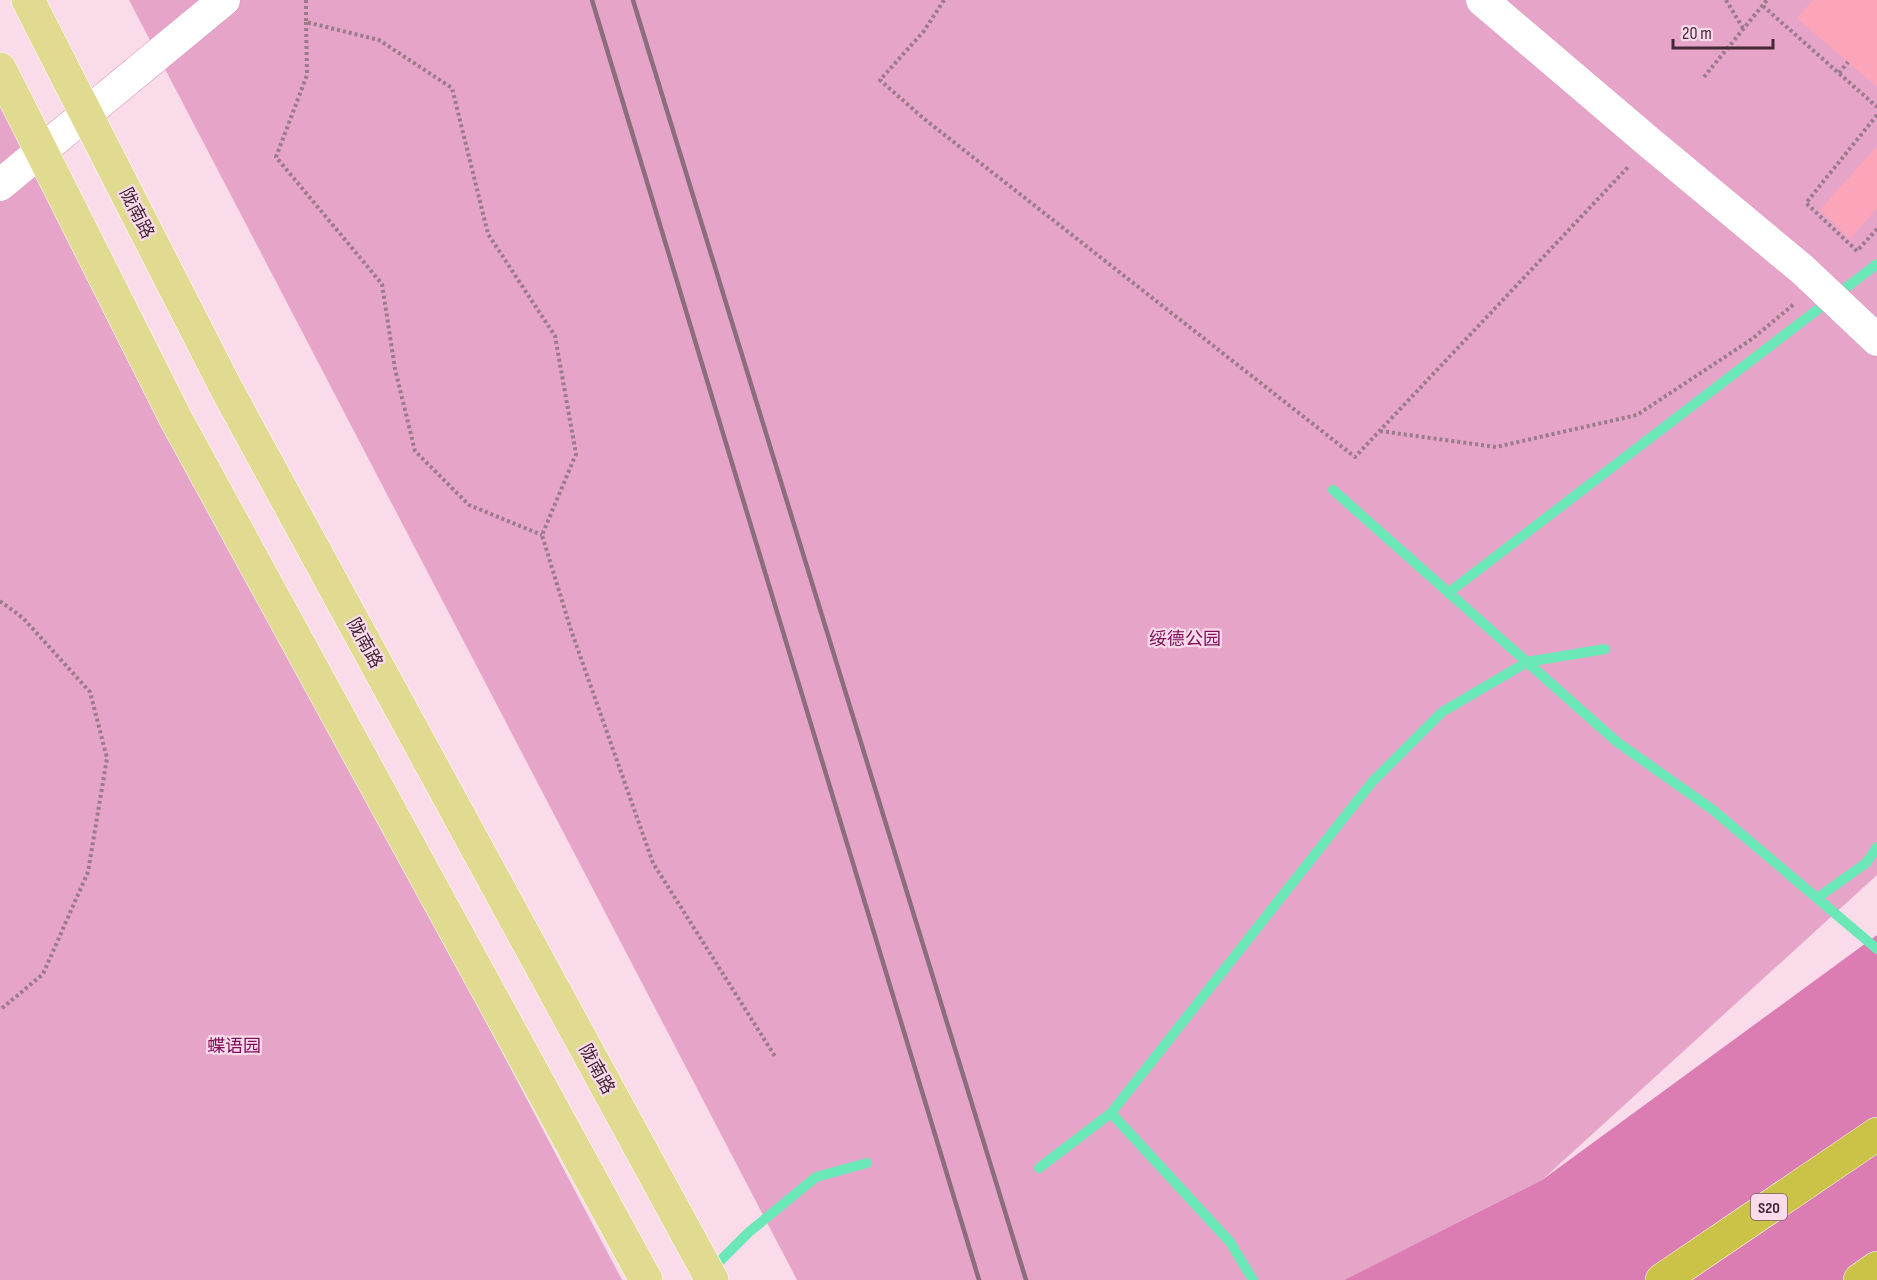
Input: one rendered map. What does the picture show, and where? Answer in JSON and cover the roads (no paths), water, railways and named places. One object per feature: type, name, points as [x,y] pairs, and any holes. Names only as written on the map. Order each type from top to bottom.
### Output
[{"type":"highway","name":"S20","points":[[1662,1280],[1877,1134]]},
{"type":"highway","points":[[1860,1280],[1877,1268]]},
{"type":"main road","name":"陇南路","points":[[28,0],[62,133],[176,419],[646,1280]]},
{"type":"main road","name":"陇南路","points":[[0,69],[62,133],[226,388],[712,1280]]},
{"type":"street","points":[[0,185],[224,0]]},
{"type":"street","points":[[1482,0],[1811,278],[1871,336]]},
{"type":"waterway","points":[[1448,593],[1877,264]]},
{"type":"waterway","points":[[1333,490],[1617,742],[1713,810],[1877,949]]},
{"type":"waterway","points":[[1039,1168],[1111,1113],[1372,782],[1442,712],[1527,662],[1605,649]]},
{"type":"waterway","points":[[1817,898],[1866,863],[1877,847]]},
{"type":"waterway","points":[[1111,1113],[1230,1242],[1253,1280]]},
{"type":"waterway","points":[[710,1271],[749,1232],[816,1177],[867,1163]]},
{"type":"railway","points":[[592,0],[979,1280]]},
{"type":"railway","points":[[633,0],[1026,1280]]},
{"type":"park label","name":"绥德公园","points":[[1185,639]]},
{"type":"park label","name":"蝶语园","points":[[234,1046]]}]
